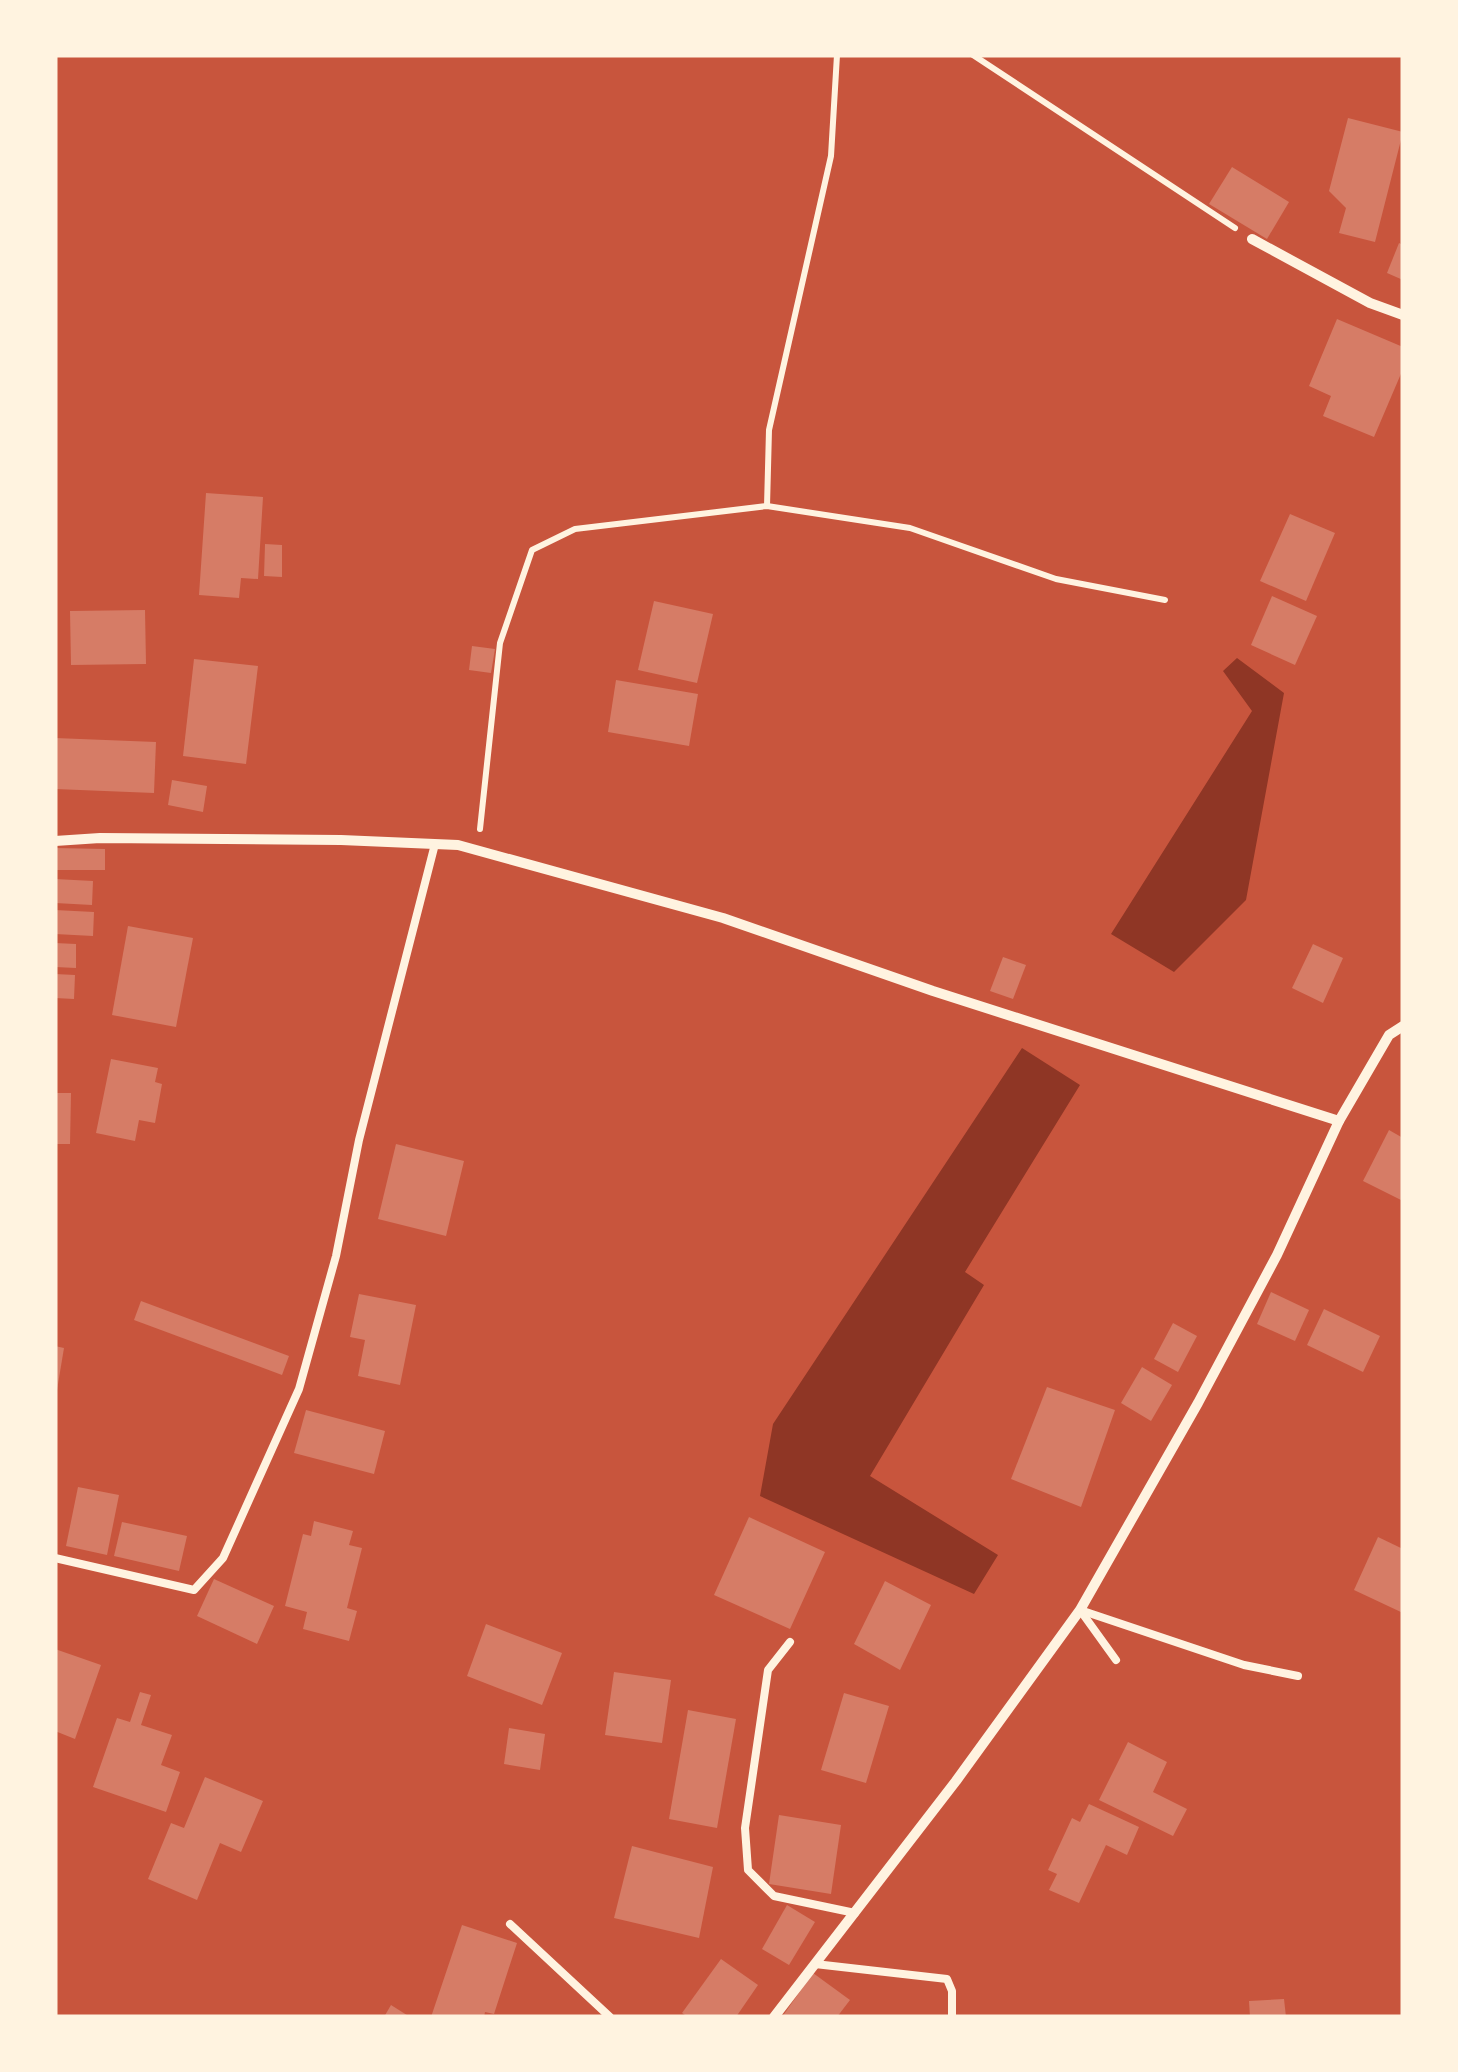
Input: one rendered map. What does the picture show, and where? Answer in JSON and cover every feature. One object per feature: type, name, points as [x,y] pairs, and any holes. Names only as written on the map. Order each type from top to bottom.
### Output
[{"type":"street","points":[[1252,239],[1403,316]]},
{"type":"street","points":[[55,841],[118,838],[435,844],[478,850],[723,918],[933,992],[1338,1120]]},
{"type":"street","points":[[774,2017],[956,1781],[1080,1610],[1224,1354],[1276,1255],[1338,1120],[1389,1035],[1403,1026]]},
{"type":"lane","points":[[55,1558],[194,1590],[223,1558],[300,1389],[336,1256],[358,1140],[435,844]]},
{"type":"lane","points":[[1080,1610],[1116,1660]]},
{"type":"lane","points":[[1080,1610],[1244,1665],[1298,1676]]},
{"type":"lane","points":[[790,1642],[768,1670],[745,1828],[748,1870],[774,1896],[855,1912]]},
{"type":"lane","points":[[510,1924],[610,2017]]},
{"type":"lane","points":[[815,1964],[947,1979],[952,1991],[952,2017]]},
{"type":"path","points":[[768,506],[770,430],[832,156],[837,55]]},
{"type":"path","points":[[973,55],[1252,239]]},
{"type":"path","points":[[478,850],[500,644],[532,550],[574,529],[768,506],[910,528],[1056,579],[1165,600]]},
{"type":"shaded area","points":[[1237,658],[1284,693],[1246,900],[1174,972],[1111,934],[1252,711],[1223,671]]},
{"type":"shaded area","points":[[1022,1048],[1080,1085],[965,1272],[984,1285],[870,1476],[998,1555],[974,1594],[760,1496],[773,1424]]},
{"type":"building","points":[[1348,118],[1403,132],[1375,242],[1339,233],[1346,208],[1329,191]]},
{"type":"building","points":[[1232,167],[1289,202],[1267,239],[1209,204]]},
{"type":"building","points":[[1399,243],[1403,245],[1403,280],[1387,273]]},
{"type":"building","points":[[1337,319],[1403,347],[1403,369],[1374,437],[1323,416],[1331,396],[1309,386]]},
{"type":"building","points":[[206,493],[263,497],[258,579],[241,578],[239,598],[199,595]]},
{"type":"building","points":[[1290,514],[1335,533],[1306,601],[1260,581]]},
{"type":"building","points":[[265,544],[282,545],[282,577],[264,576]]},
{"type":"building","points":[[1272,596],[1317,616],[1295,665],[1251,645]]},
{"type":"building","points":[[654,601],[713,614],[697,683],[638,670]]},
{"type":"building","points":[[145,610],[146,664],[71,665],[70,611]]},
{"type":"building","points":[[472,646],[495,649],[491,673],[469,670]]},
{"type":"building","points":[[194,659],[258,666],[246,764],[183,756]]},
{"type":"building","points":[[616,680],[698,694],[689,746],[608,732]]},
{"type":"building","points":[[55,738],[156,742],[154,793],[55,789]]},
{"type":"building","points":[[172,780],[207,786],[203,812],[168,805]]},
{"type":"building","points":[[55,848],[105,849],[105,870],[55,870]]},
{"type":"building","points":[[55,879],[93,881],[92,905],[55,903]]},
{"type":"building","points":[[55,910],[94,912],[93,936],[55,934]]},
{"type":"building","points":[[128,926],[193,938],[176,1027],[112,1015]]},
{"type":"building","points":[[55,943],[76,944],[76,968],[55,967]]},
{"type":"building","points":[[1313,944],[1343,958],[1323,1003],[1292,988]]},
{"type":"building","points":[[1003,957],[1026,965],[1013,999],[990,991]]},
{"type":"building","points":[[55,974],[75,975],[74,999],[55,998]]},
{"type":"building","points":[[111,1059],[158,1068],[155,1082],[162,1084],[155,1123],[139,1120],[135,1141],[96,1133]]},
{"type":"building","points":[[55,1093],[71,1093],[70,1144],[55,1144]]},
{"type":"building","points":[[1389,1130],[1403,1138],[1403,1201],[1363,1181]]},
{"type":"building","points":[[396,1144],[464,1161],[446,1236],[378,1219]]},
{"type":"building","points":[[1271,1292],[1309,1310],[1295,1341],[1257,1324]]},
{"type":"building","points":[[359,1294],[416,1305],[400,1385],[358,1376],[365,1340],[350,1337]]},
{"type":"building","points":[[141,1301],[289,1356],[282,1375],[134,1320]]},
{"type":"building","points":[[1324,1309],[1380,1336],[1363,1372],[1307,1345]]},
{"type":"building","points":[[1173,1323],[1197,1336],[1178,1372],[1154,1359]]},
{"type":"building","points":[[55,1346],[64,1348],[57,1390],[55,1390]]},
{"type":"building","points":[[1142,1367],[1172,1385],[1151,1421],[1121,1403]]},
{"type":"building","points":[[1047,1387],[1115,1410],[1081,1507],[1011,1479]]},
{"type":"building","points":[[306,1410],[385,1431],[374,1474],[294,1453]]},
{"type":"building","points":[[78,1487],[119,1495],[107,1555],[66,1546]]},
{"type":"building","points":[[749,1517],[825,1552],[790,1629],[714,1595]]},
{"type":"building","points":[[314,1521],[353,1531],[349,1545],[362,1548],[347,1608],[357,1611],[349,1641],[303,1629],[307,1612],[285,1606],[303,1534],[311,1536]]},
{"type":"building","points":[[122,1522],[187,1536],[179,1571],[114,1556]]},
{"type":"building","points":[[1378,1537],[1403,1549],[1403,1613],[1354,1590]]},
{"type":"building","points":[[214,1579],[274,1606],[257,1644],[197,1616]]},
{"type":"building","points":[[885,1581],[931,1605],[900,1670],[854,1644]]},
{"type":"building","points":[[486,1624],[562,1653],[542,1705],[467,1676]]},
{"type":"building","points":[[55,1649],[101,1665],[75,1739],[55,1731]]},
{"type":"building","points":[[614,1672],[671,1680],[662,1743],[605,1735]]},
{"type":"building","points":[[140,1692],[151,1695],[141,1725],[172,1735],[161,1765],[180,1772],[166,1812],[93,1787],[117,1718],[130,1722]]},
{"type":"building","points":[[844,1693],[889,1706],[866,1783],[821,1770]]},
{"type":"building","points":[[688,1710],[736,1719],[717,1828],[669,1819]]},
{"type":"building","points":[[509,1728],[545,1734],[540,1770],[504,1764]]},
{"type":"building","points":[[1128,1742],[1167,1762],[1153,1792],[1187,1809],[1173,1836],[1099,1800]]},
{"type":"building","points":[[205,1777],[263,1801],[241,1852],[220,1843],[197,1900],[148,1879],[171,1823],[184,1828]]},
{"type":"building","points":[[1089,1804],[1139,1827],[1127,1855],[1106,1845],[1079,1903],[1049,1890],[1057,1874],[1048,1870],[1072,1818],[1080,1822]]},
{"type":"building","points":[[779,1815],[841,1825],[831,1894],[769,1884]]},
{"type":"building","points":[[632,1846],[713,1867],[699,1938],[614,1918]]},
{"type":"building","points":[[787,1905],[815,1922],[789,1965],[762,1949]]},
{"type":"building","points":[[462,1925],[517,1943],[494,2014],[431,2017]]},
{"type":"building","points":[[721,1959],[758,1985],[736,2017],[688,2017],[682,2013]]},
{"type":"building","points":[[813,1973],[850,2000],[837,2017],[782,2017]]},
{"type":"building","points":[[1284,1999],[1286,2017],[1250,2017],[1249,2001]]},
{"type":"building","points":[[391,2005],[410,2017],[384,2017]]}]
